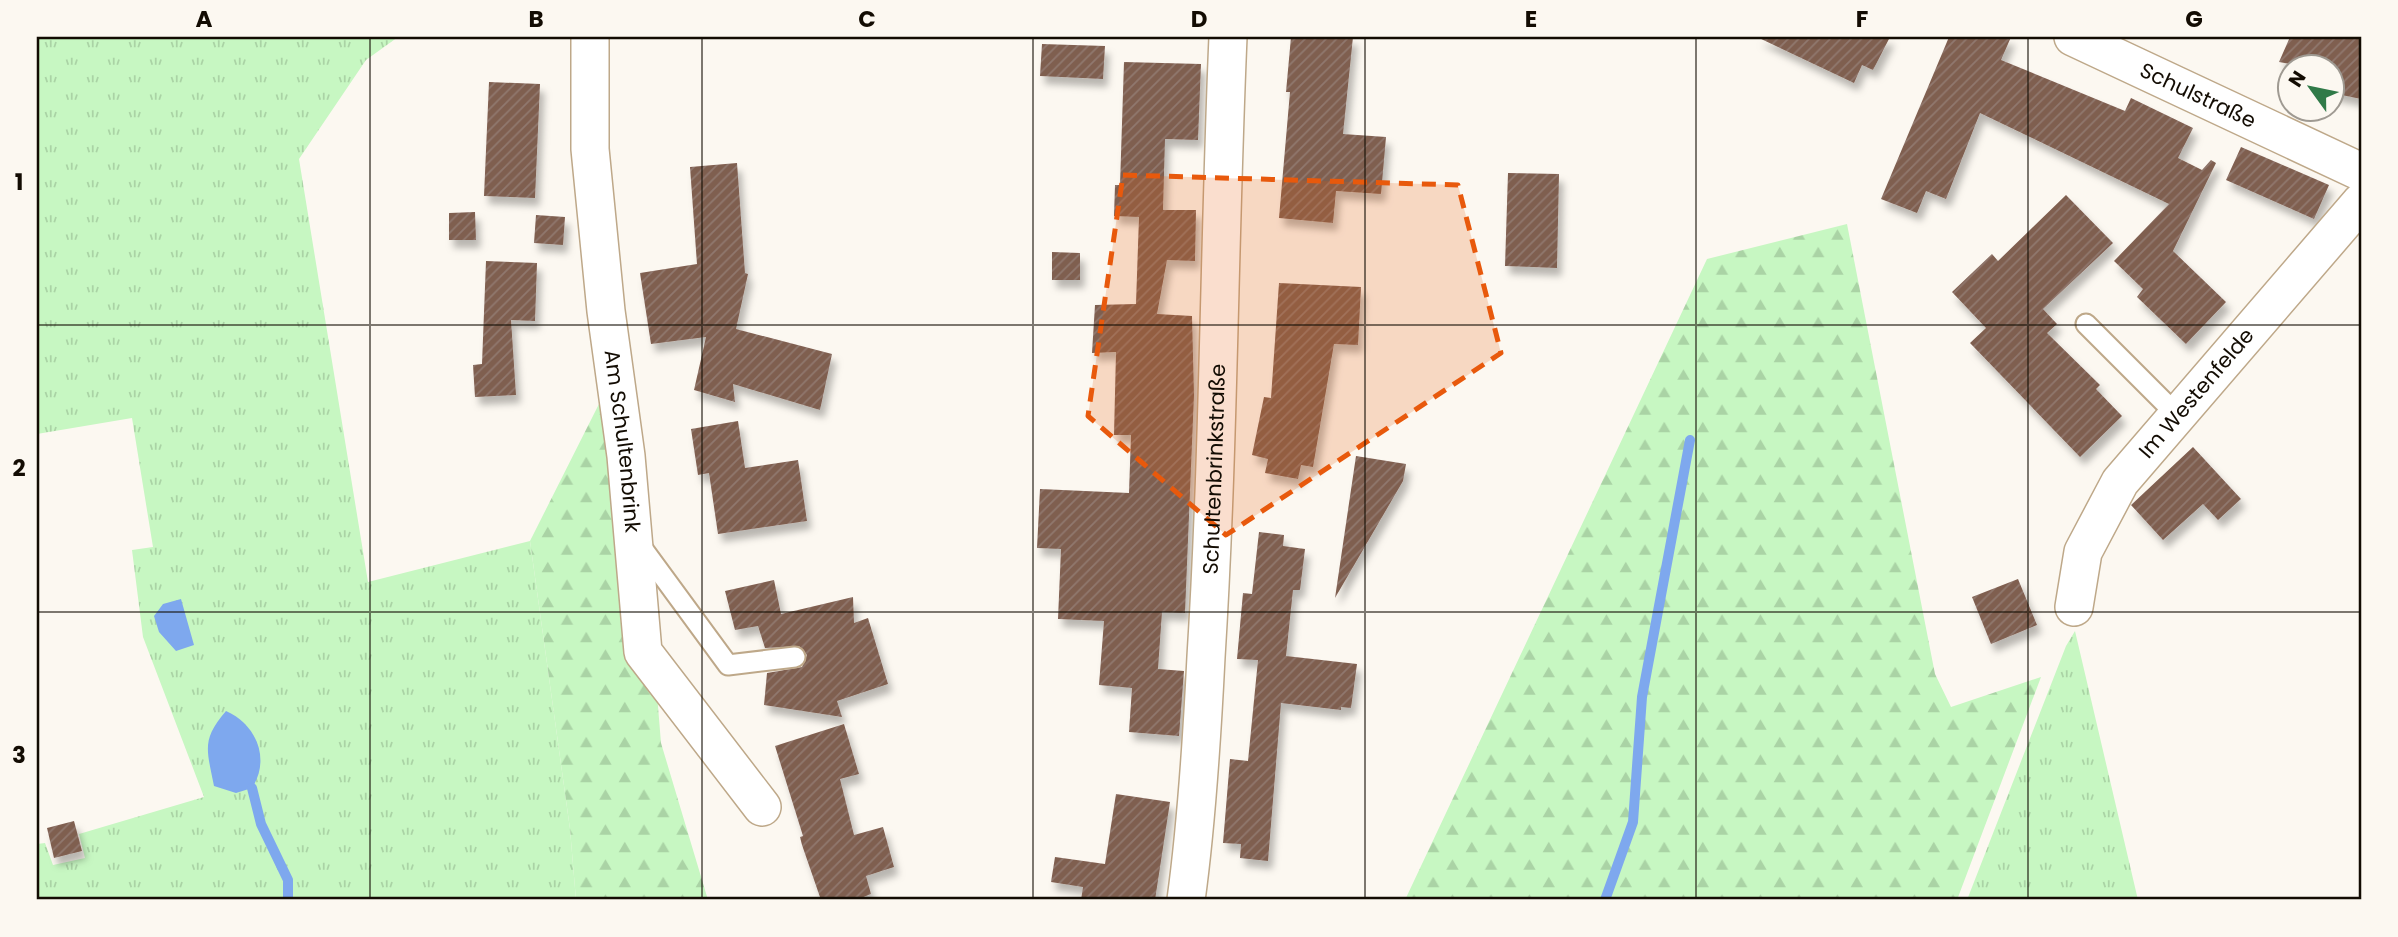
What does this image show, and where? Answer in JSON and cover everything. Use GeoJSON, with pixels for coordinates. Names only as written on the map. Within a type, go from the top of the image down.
{"type":"FeatureCollection","features":[{"type":"Feature","properties":{"kind":"street","name":"Am Schultenbrink"},"geometry":{"type":"LineString","coordinates":[[590,37],[590,149],[633,535],[643,652],[762,807]]}},
{"type":"Feature","properties":{"kind":"street","name":"Schultenbrinkstraße"},"geometry":{"type":"LineString","coordinates":[[1186,900],[1200,757],[1214,530],[1217,311],[1228,37]]}},
{"type":"Feature","properties":{"kind":"street","name":"Schulstraße"},"geometry":{"type":"LineString","coordinates":[[2073,37],[2361,172]]}},
{"type":"Feature","properties":{"kind":"street","name":"Im Westenfelde"},"geometry":{"type":"LineString","coordinates":[[2074,607],[2083,552],[2120,482],[2361,202]]}},
{"type":"Feature","properties":{"kind":"lane"},"geometry":{"type":"LineString","coordinates":[[2086,324],[2178,416]]}},
{"type":"Feature","properties":{"kind":"lane"},"geometry":{"type":"LineString","coordinates":[[633,535],[727,665],[795,657]]}},
{"type":"Feature","properties":{"kind":"highlighted area"},"geometry":{"type":"Polygon","coordinates":[[[1123,175],[1458,185],[1501,353],[1226,535],[1088,416],[1123,175]]]}},
{"type":"Feature","properties":{"kind":"green space"},"geometry":{"type":"Polygon","coordinates":[[[37,37],[398,37],[366,60],[299,159],[368,582],[530,541],[570,829],[576,900],[37,900],[37,844],[45,843],[53,865],[85,858],[79,834],[204,797],[143,637],[132,550],[153,547],[132,418],[37,434],[37,37]]]}},
{"type":"Feature","properties":{"kind":"green space"},"geometry":{"type":"Polygon","coordinates":[[[1847,224],[1935,674],[1951,707],[2041,677],[1957,900],[1405,900],[1707,259],[1847,224]]]}},
{"type":"Feature","properties":{"kind":"green space"},"geometry":{"type":"Polygon","coordinates":[[[603,396],[622,635],[656,682],[661,743],[708,900],[576,900],[570,829],[530,541],[603,396]]]}},
{"type":"Feature","properties":{"kind":"green space"},"geometry":{"type":"Polygon","coordinates":[[[2075,631],[2138,900],[1967,900],[2066,646],[2075,631]]]}},
{"type":"Feature","properties":{"kind":"water"},"geometry":{"type":"Polygon","coordinates":[[[181,599],[194,645],[176,651],[159,632],[154,616],[163,604],[181,599]]]}},
{"type":"Feature","properties":{"kind":"water"},"geometry":{"type":"Polygon","coordinates":[[[226,711],[245,724],[252,733],[260,754],[258,777],[252,788],[236,793],[214,786],[208,754],[209,738],[226,711]]]}},
{"type":"Feature","properties":{"kind":"building"},"geometry":{"type":"Polygon","coordinates":[[[1291,37],[1353,37],[1343,134],[1386,137],[1381,194],[1336,191],[1333,223],[1279,218],[1290,92],[1286,92],[1291,37]]]}},
{"type":"Feature","properties":{"kind":"building"},"geometry":{"type":"Polygon","coordinates":[[[1757,37],[1890,37],[1873,70],[1862,65],[1854,83],[1757,37]]]}},
{"type":"Feature","properties":{"kind":"building"},"geometry":{"type":"Polygon","coordinates":[[[1949,37],[2011,37],[2001,60],[2125,111],[2131,98],[2193,128],[2178,158],[2202,170],[2211,160],[2216,163],[2173,251],[2226,302],[2186,344],[2137,297],[2143,289],[2114,261],[2169,204],[1980,113],[1946,199],[1926,191],[1917,213],[1881,199],[1949,37]]]}},
{"type":"Feature","properties":{"kind":"building"},"geometry":{"type":"Polygon","coordinates":[[[2290,37],[2361,37],[2361,99],[2346,96],[2346,52],[2283,52],[2290,37]]]}},
{"type":"Feature","properties":{"kind":"building"},"geometry":{"type":"Polygon","coordinates":[[[1042,44],[1105,46],[1103,79],[1040,76],[1042,44]]]}},
{"type":"Feature","properties":{"kind":"building"},"geometry":{"type":"Polygon","coordinates":[[[1124,62],[1201,64],[1198,140],[1165,139],[1163,210],[1196,210],[1195,261],[1167,260],[1157,314],[1192,316],[1194,395],[1185,613],[1162,612],[1158,669],[1184,671],[1179,736],[1129,732],[1132,688],[1099,685],[1104,621],[1058,619],[1061,549],[1037,548],[1040,489],[1129,493],[1131,435],[1114,435],[1116,352],[1092,353],[1095,305],[1136,304],[1139,217],[1114,216],[1115,185],[1120,185],[1124,62]]]}},
{"type":"Feature","properties":{"kind":"building"},"geometry":{"type":"Polygon","coordinates":[[[489,82],[540,84],[535,198],[484,196],[489,82]]]}},
{"type":"Feature","properties":{"kind":"building"},"geometry":{"type":"Polygon","coordinates":[[[2241,147],[2329,185],[2314,219],[2226,180],[2241,147]]]}},
{"type":"Feature","properties":{"kind":"building"},"geometry":{"type":"Polygon","coordinates":[[[737,163],[745,273],[748,274],[736,329],[832,354],[820,410],[733,384],[735,402],[694,390],[706,337],[651,344],[640,273],[697,264],[690,167],[737,163]]]}},
{"type":"Feature","properties":{"kind":"building"},"geometry":{"type":"Polygon","coordinates":[[[1508,173],[1559,174],[1557,268],[1505,266],[1508,173]]]}},
{"type":"Feature","properties":{"kind":"building"},"geometry":{"type":"Polygon","coordinates":[[[2066,195],[2113,243],[2043,309],[2057,324],[2047,333],[2100,385],[2096,389],[2122,416],[2080,457],[1970,343],[1986,328],[1952,292],[1992,254],[1998,261],[2066,195]]]}},
{"type":"Feature","properties":{"kind":"building"},"geometry":{"type":"Polygon","coordinates":[[[475,212],[476,240],[449,240],[449,213],[475,212]]]}},
{"type":"Feature","properties":{"kind":"building"},"geometry":{"type":"Polygon","coordinates":[[[536,215],[565,217],[563,245],[534,243],[536,215]]]}},
{"type":"Feature","properties":{"kind":"building"},"geometry":{"type":"Polygon","coordinates":[[[1052,252],[1080,253],[1080,280],[1052,280],[1052,252]]]}},
{"type":"Feature","properties":{"kind":"building"},"geometry":{"type":"Polygon","coordinates":[[[486,261],[537,263],[535,321],[511,320],[516,395],[475,397],[473,365],[482,364],[486,261]]]}},
{"type":"Feature","properties":{"kind":"building"},"geometry":{"type":"Polygon","coordinates":[[[1279,283],[1361,287],[1358,345],[1334,344],[1313,467],[1301,465],[1298,479],[1265,473],[1268,459],[1252,455],[1264,397],[1271,398],[1279,283]]]}},
{"type":"Feature","properties":{"kind":"building"},"geometry":{"type":"Polygon","coordinates":[[[738,421],[745,468],[798,460],[807,521],[718,534],[709,473],[698,475],[691,429],[738,421]]]}},
{"type":"Feature","properties":{"kind":"building"},"geometry":{"type":"Polygon","coordinates":[[[2193,447],[2241,499],[2218,520],[2203,504],[2163,540],[2131,505],[2193,447]]]}},
{"type":"Feature","properties":{"kind":"building"},"geometry":{"type":"Polygon","coordinates":[[[1356,456],[1406,464],[1403,481],[1335,598],[1356,456]]]}},
{"type":"Feature","properties":{"kind":"building"},"geometry":{"type":"Polygon","coordinates":[[[1259,532],[1284,535],[1283,546],[1305,549],[1300,590],[1293,590],[1286,656],[1357,664],[1351,708],[1341,707],[1341,710],[1281,703],[1268,861],[1240,858],[1241,844],[1223,843],[1230,759],[1248,761],[1258,660],[1237,659],[1243,593],[1252,594],[1259,532]]]}},
{"type":"Feature","properties":{"kind":"building"},"geometry":{"type":"Polygon","coordinates":[[[2018,579],[2037,625],[1991,644],[1972,597],[2018,579]]]}},
{"type":"Feature","properties":{"kind":"building"},"geometry":{"type":"Polygon","coordinates":[[[774,580],[781,614],[853,597],[854,623],[868,618],[888,684],[837,701],[842,717],[764,705],[767,673],[802,667],[807,655],[799,646],[765,648],[758,626],[735,630],[725,591],[774,580]]]}},
{"type":"Feature","properties":{"kind":"building"},"geometry":{"type":"Polygon","coordinates":[[[844,724],[859,774],[840,779],[854,835],[883,827],[894,867],[866,876],[871,894],[856,900],[821,900],[802,845],[800,837],[803,836],[775,746],[844,724]]]}},
{"type":"Feature","properties":{"kind":"building"},"geometry":{"type":"Polygon","coordinates":[[[1116,794],[1170,802],[1155,900],[1081,900],[1083,887],[1051,882],[1055,857],[1105,864],[1116,794]]]}},
{"type":"Feature","properties":{"kind":"building"},"geometry":{"type":"Polygon","coordinates":[[[74,821],[82,851],[54,858],[47,828],[74,821]]]}},
{"type":"Feature","properties":{"kind":"waterway"},"geometry":{"type":"LineString","coordinates":[[1605,900],[1633,822],[1642,697],[1690,440]]}},
{"type":"Feature","properties":{"kind":"waterway"},"geometry":{"type":"LineString","coordinates":[[252,788],[261,824],[288,880],[288,900]]}}]}
